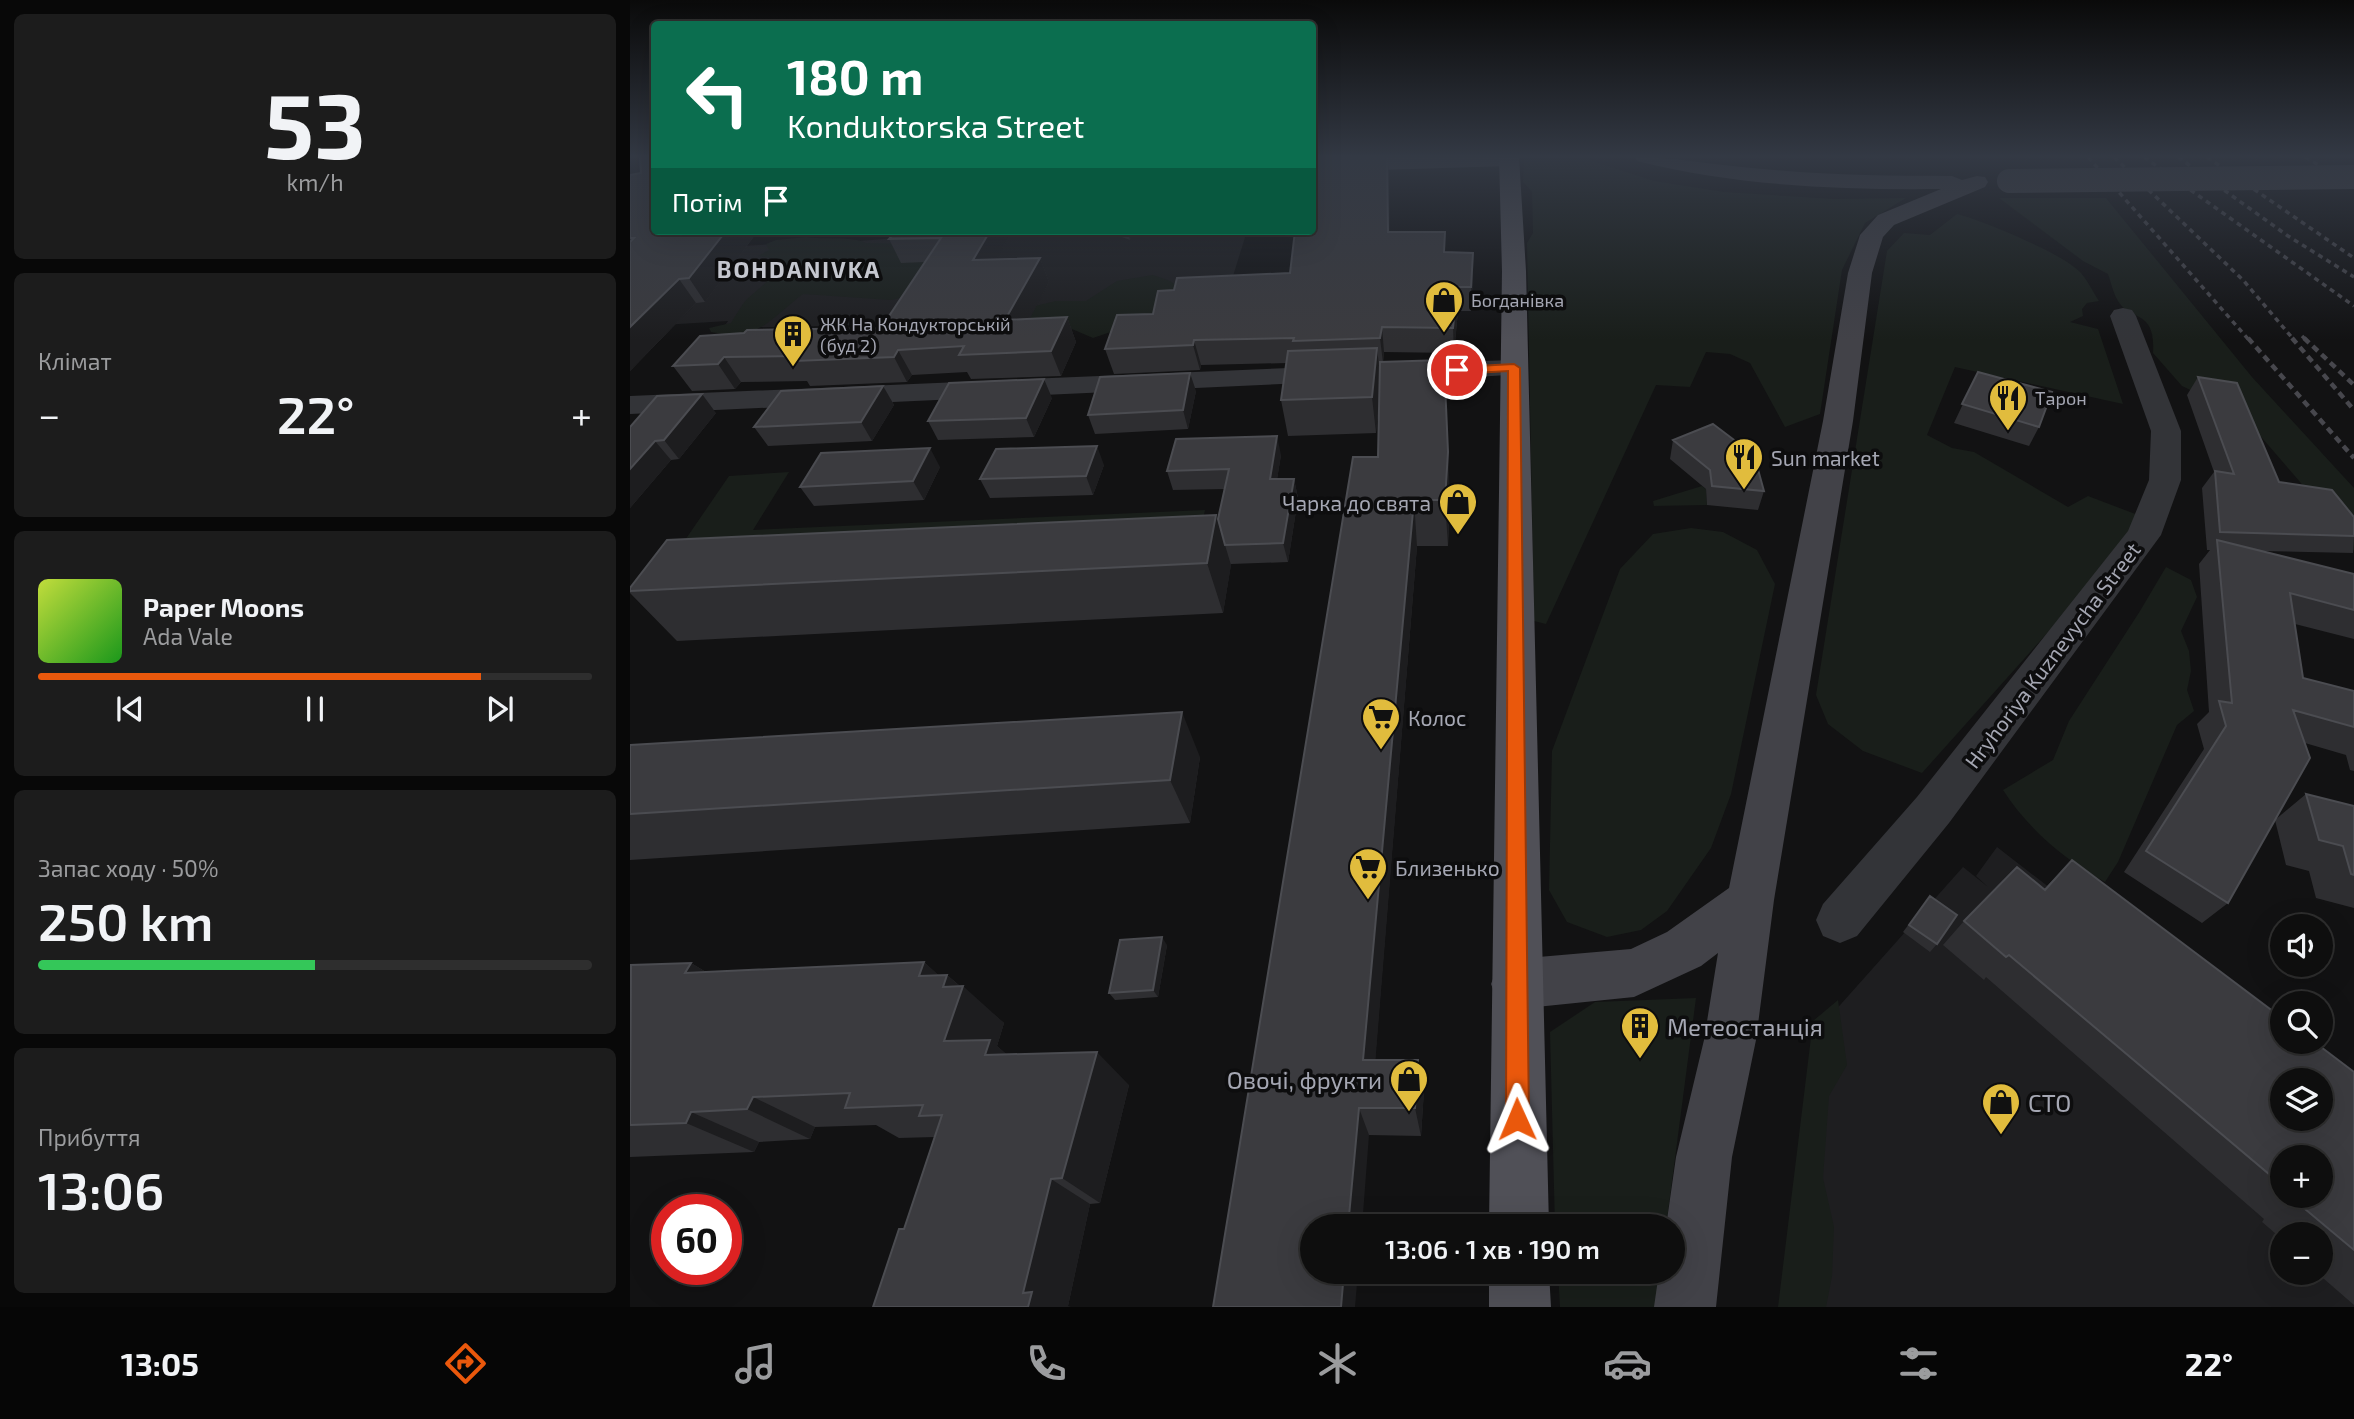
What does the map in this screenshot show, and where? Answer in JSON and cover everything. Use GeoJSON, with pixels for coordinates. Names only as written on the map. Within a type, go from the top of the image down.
{"type":"FeatureCollection","features":[{"type":"Feature","properties":{"kind":"main road"},"geometry":{"type":"LineString","coordinates":[[1510,218],[1514,368],[1519,1214]]}},
{"type":"Feature","properties":{"kind":"main road"},"geometry":{"type":"LineString","coordinates":[[1685,1307],[1704,1157],[1730,1040],[1751,900],[1815,533],[1838,421],[1860,273],[1872,235],[1890,218]]}},
{"type":"Feature","properties":{"kind":"main road"},"geometry":{"type":"LineString","coordinates":[[1516,984],[1634,973],[1684,949],[1751,900]]}},
{"type":"Feature","properties":{"kind":"main road"},"geometry":{"type":"LineString","coordinates":[[1519,1284],[1520,1307]]}},
{"type":"Feature","properties":{"kind":"street","name":"Hryhoriya Kuznevycha Street"},"geometry":{"type":"LineString","coordinates":[[1840,920],[1933,810],[2144,535],[2165,480],[2166,431],[2123,316]]}},
{"type":"Feature","properties":{"kind":"street"},"geometry":{"type":"LineString","coordinates":[[630,405],[1514,368]]}},
{"type":"Feature","properties":{"kind":"shaded area"},"geometry":{"type":"Polygon","coordinates":[[[1533,218],[1873,218],[1865,223],[1842,270],[1820,414],[1785,427],[1750,363],[1730,354],[1706,352],[1690,387],[1656,385],[1546,624],[1534,621],[1527,243],[1533,233],[1533,218]]]}},
{"type":"Feature","properties":{"kind":"shaded area"},"geometry":{"type":"Polygon","coordinates":[[[1952,218],[1968,218],[2004,231],[2072,265],[2081,273],[2099,301],[2087,303],[2082,309],[2083,316],[2070,322],[2098,329],[2123,404],[1955,367],[1927,435],[1952,448],[1974,452],[2068,507],[2088,496],[2138,515],[2132,538],[1922,773],[1863,751],[1828,724],[1816,695],[1887,251],[1904,233],[1930,235],[1952,218]]]}},
{"type":"Feature","properties":{"kind":"shaded area"},"geometry":{"type":"Polygon","coordinates":[[[2026,218],[2122,218],[2252,377],[2354,488],[2354,551],[2319,504],[2256,431],[2201,395],[2182,386],[2153,353],[2151,329],[2147,323],[2129,312],[2118,301],[2108,274],[2083,261],[2026,218]]]}},
{"type":"Feature","properties":{"kind":"shaded area"},"geometry":{"type":"Polygon","coordinates":[[[930,235],[1246,235],[1233,276],[998,322],[723,328],[728,321],[630,327],[672,250],[792,243],[790,247],[930,235]]]}},
{"type":"Feature","properties":{"kind":"shaded area"},"geometry":{"type":"Polygon","coordinates":[[[806,237],[866,243],[945,245],[922,293],[891,300],[803,294],[771,320],[752,331],[740,334],[711,332],[709,328],[731,323],[747,299],[770,277],[778,259],[758,256],[769,250],[766,244],[776,240],[806,237]]]}},
{"type":"Feature","properties":{"kind":"shaded area"},"geometry":{"type":"Polygon","coordinates":[[[1153,275],[1170,281],[1192,297],[1134,324],[1093,338],[1072,329],[1056,339],[1009,321],[1035,306],[1056,301],[1086,301],[1117,281],[1153,275]]]}},
{"type":"Feature","properties":{"kind":"shaded area"},"geometry":{"type":"Polygon","coordinates":[[[789,472],[753,530],[1205,510],[1195,554],[659,578],[729,476],[789,472]]]}},
{"type":"Feature","properties":{"kind":"shaded area"},"geometry":{"type":"Polygon","coordinates":[[[1702,486],[1706,489],[1707,505],[1654,506],[1653,501],[1702,486]]]}},
{"type":"Feature","properties":{"kind":"shaded area"},"geometry":{"type":"Polygon","coordinates":[[[1691,528],[1723,532],[1757,550],[1775,584],[1731,794],[1711,848],[1667,911],[1641,930],[1607,937],[1567,922],[1549,890],[1552,751],[1620,569],[1653,534],[1691,528]]]}},
{"type":"Feature","properties":{"kind":"shaded area"},"geometry":{"type":"Polygon","coordinates":[[[2166,567],[2191,580],[2197,597],[2181,631],[2189,651],[2191,671],[2187,690],[2194,711],[2177,725],[2118,862],[2105,882],[2048,842],[2024,818],[2003,790],[2053,760],[2069,721],[2166,567]]]}},
{"type":"Feature","properties":{"kind":"shaded area"},"geometry":{"type":"Polygon","coordinates":[[[1997,847],[2282,1068],[2270,1068],[2270,1116],[2008,903],[2270,1146],[2270,1208],[2333,1208],[2333,1194],[2354,1193],[2354,1307],[1783,1307],[1817,1031],[1963,867],[1988,887],[1976,876],[1997,847]]]}},
{"type":"Feature","properties":{"kind":"shaded area"},"geometry":{"type":"Polygon","coordinates":[[[1696,998],[1668,1214],[1555,1214],[1550,1032],[1595,1002],[1696,998]]]}},
{"type":"Feature","properties":{"kind":"shaded area"},"geometry":{"type":"Polygon","coordinates":[[[1838,1000],[1847,1065],[1829,1096],[1823,1178],[1834,1227],[1832,1276],[1826,1307],[1778,1307],[1813,1021],[1838,1000]]]}},
{"type":"Feature","properties":{"kind":"shaded area"},"geometry":{"type":"Polygon","coordinates":[[[2289,1131],[2327,1131],[2354,1184],[2333,1167],[2333,1145],[2306,1145],[2289,1131]]]}},
{"type":"Feature","properties":{"kind":"shaded area"},"geometry":{"type":"Polygon","coordinates":[[[1559,1284],[1659,1284],[1656,1307],[1560,1307],[1559,1284]]]}},
{"type":"Feature","properties":{"kind":"building"},"geometry":{"type":"Polygon","coordinates":[[[630,218],[651,218],[651,235],[723,235],[689,278],[679,279],[630,327],[630,242],[634,238],[630,238],[630,218]]]}},
{"type":"Feature","properties":{"kind":"building"},"geometry":{"type":"Polygon","coordinates":[[[1316,218],[1388,218],[1388,232],[1445,232],[1444,252],[1473,253],[1471,287],[1457,287],[1453,328],[1382,327],[1380,338],[1194,340],[1193,345],[1105,349],[1117,315],[1153,314],[1158,291],[1174,290],[1177,278],[1290,273],[1295,235],[1316,235],[1316,218]]]}},
{"type":"Feature","properties":{"kind":"building"},"geometry":{"type":"Polygon","coordinates":[[[892,235],[988,235],[973,260],[1040,258],[1005,320],[1067,317],[1051,351],[959,355],[964,346],[898,350],[894,357],[795,361],[798,356],[724,357],[718,364],[673,366],[700,336],[744,333],[747,330],[881,328],[941,238],[889,239],[892,235]]]}},
{"type":"Feature","properties":{"kind":"building"},"geometry":{"type":"Polygon","coordinates":[[[1377,348],[1372,397],[1281,400],[1288,351],[1377,348]]]}},
{"type":"Feature","properties":{"kind":"building"},"geometry":{"type":"Polygon","coordinates":[[[1444,360],[1448,452],[1445,500],[1414,500],[1363,1060],[1418,1060],[1415,1108],[1359,1108],[1349,1214],[1300,1214],[1300,1284],[1343,1284],[1341,1307],[1213,1307],[1353,457],[1378,457],[1380,362],[1444,360]]]}},
{"type":"Feature","properties":{"kind":"building"},"geometry":{"type":"Polygon","coordinates":[[[1978,372],[2052,392],[2039,427],[1962,404],[1978,372]]]}},
{"type":"Feature","properties":{"kind":"building"},"geometry":{"type":"Polygon","coordinates":[[[1190,373],[1183,410],[1088,415],[1100,377],[1190,373]]]}},
{"type":"Feature","properties":{"kind":"building"},"geometry":{"type":"Polygon","coordinates":[[[2198,377],[2237,383],[2279,482],[2332,490],[2354,517],[2354,536],[2220,532],[2215,471],[2234,474],[2198,377]]]}},
{"type":"Feature","properties":{"kind":"building"},"geometry":{"type":"Polygon","coordinates":[[[1044,379],[1026,418],[928,421],[949,383],[1044,379]]]}},
{"type":"Feature","properties":{"kind":"building"},"geometry":{"type":"Polygon","coordinates":[[[883,386],[861,422],[754,427],[781,391],[883,386]]]}},
{"type":"Feature","properties":{"kind":"building"},"geometry":{"type":"Polygon","coordinates":[[[702,394],[664,440],[655,441],[630,469],[630,427],[657,396],[702,394]]]}},
{"type":"Feature","properties":{"kind":"building"},"geometry":{"type":"Polygon","coordinates":[[[1713,424],[1754,455],[1764,491],[1712,486],[1710,470],[1673,440],[1713,424]]]}},
{"type":"Feature","properties":{"kind":"building"},"geometry":{"type":"Polygon","coordinates":[[[1277,436],[1270,479],[1294,479],[1283,543],[1225,545],[1218,519],[1229,469],[1167,471],[1176,439],[1277,436]]]}},
{"type":"Feature","properties":{"kind":"building"},"geometry":{"type":"Polygon","coordinates":[[[1097,446],[1086,476],[980,479],[996,449],[1097,446]]]}},
{"type":"Feature","properties":{"kind":"building"},"geometry":{"type":"Polygon","coordinates":[[[930,448],[913,481],[800,487],[821,453],[930,448]]]}},
{"type":"Feature","properties":{"kind":"building"},"geometry":{"type":"Polygon","coordinates":[[[1216,515],[1207,563],[630,591],[667,540],[1216,515]]]}},
{"type":"Feature","properties":{"kind":"building"},"geometry":{"type":"Polygon","coordinates":[[[2217,540],[2354,574],[2354,610],[2290,593],[2303,678],[2354,691],[2354,727],[2293,710],[2310,758],[2228,903],[2146,851],[2226,726],[2219,701],[2232,703],[2217,540]]]}},
{"type":"Feature","properties":{"kind":"building"},"geometry":{"type":"Polygon","coordinates":[[[1182,712],[1170,780],[630,814],[630,745],[1182,712]]]}},
{"type":"Feature","properties":{"kind":"building"},"geometry":{"type":"Polygon","coordinates":[[[2306,794],[2354,806],[2354,875],[2351,874],[2343,846],[2319,840],[2306,794]]]}},
{"type":"Feature","properties":{"kind":"building"},"geometry":{"type":"Polygon","coordinates":[[[2072,860],[2270,1009],[2270,1054],[2330,1054],[2354,1072],[2354,1250],[2333,1232],[2333,1222],[2321,1222],[2305,1209],[2333,1208],[2333,1145],[2270,1145],[2270,1175],[2009,955],[2006,957],[1964,921],[2017,867],[2045,890],[2072,860]]]}},
{"type":"Feature","properties":{"kind":"building"},"geometry":{"type":"Polygon","coordinates":[[[1930,896],[1957,915],[1937,944],[1909,925],[1930,896]]]}},
{"type":"Feature","properties":{"kind":"building"},"geometry":{"type":"Polygon","coordinates":[[[1162,937],[1153,990],[1109,993],[1120,940],[1162,937]]]}},
{"type":"Feature","properties":{"kind":"building"},"geometry":{"type":"Polygon","coordinates":[[[924,962],[919,976],[947,975],[943,987],[963,986],[944,1041],[990,1040],[985,1055],[1097,1052],[1062,1178],[1051,1179],[1023,1293],[1032,1292],[1028,1307],[873,1307],[899,1229],[904,1229],[942,1115],[919,1116],[923,1105],[845,1108],[850,1093],[753,1097],[747,1109],[691,1112],[686,1123],[630,1125],[631,965],[691,963],[685,973],[924,962]]]}},
{"type":"Feature","properties":{"kind":"railway"},"geometry":{"type":"LineString","coordinates":[[2142,218],[2249,340]]}},
{"type":"Feature","properties":{"kind":"railway"},"geometry":{"type":"LineString","coordinates":[[2178,218],[2243,280],[2294,340]]}},
{"type":"Feature","properties":{"kind":"railway"},"geometry":{"type":"LineString","coordinates":[[2230,218],[2354,306]]}},
{"type":"Feature","properties":{"kind":"railway"},"geometry":{"type":"LineString","coordinates":[[2263,218],[2354,277]]}},
{"type":"Feature","properties":{"kind":"railway"},"geometry":{"type":"LineString","coordinates":[[2296,218],[2354,258]]}},
{"type":"Feature","properties":{"kind":"railway"},"geometry":{"type":"LineString","coordinates":[[2248,338],[2354,458]]}},
{"type":"Feature","properties":{"kind":"railway"},"geometry":{"type":"LineString","coordinates":[[2292,338],[2354,410]]}},
{"type":"Feature","properties":{"kind":"railway"},"geometry":{"type":"LineString","coordinates":[[2304,338],[2354,385]]}},
{"type":"Feature","properties":{"kind":"place","name":"Богданівка"},"geometry":{"type":"Point","coordinates":[1444,334]}},
{"type":"Feature","properties":{"kind":"place","name":"ЖК На Кондукторській (буд 2)"},"geometry":{"type":"Point","coordinates":[793,368]}},
{"type":"Feature","properties":{"kind":"place","name":"Тарон"},"geometry":{"type":"Point","coordinates":[2008,432]}},
{"type":"Feature","properties":{"kind":"place","name":"Sun market"},"geometry":{"type":"Point","coordinates":[1744,491]}},
{"type":"Feature","properties":{"kind":"place","name":"Чарка до свята"},"geometry":{"type":"Point","coordinates":[1458,536]}},
{"type":"Feature","properties":{"kind":"place","name":"Колос"},"geometry":{"type":"Point","coordinates":[1381,751]}},
{"type":"Feature","properties":{"kind":"place","name":"Близенько"},"geometry":{"type":"Point","coordinates":[1368,901]}},
{"type":"Feature","properties":{"kind":"place","name":"Метеостанція"},"geometry":{"type":"Point","coordinates":[1640,1060]}},
{"type":"Feature","properties":{"kind":"place","name":"Овочі, фрукти"},"geometry":{"type":"Point","coordinates":[1409,1113]}},
{"type":"Feature","properties":{"kind":"place","name":"СТО"},"geometry":{"type":"Point","coordinates":[2001,1136]}},
{"type":"Feature","properties":{"kind":"district","name":"BOHDANIVKA"},"geometry":{"type":"Point","coordinates":[799,269]}},
{"type":"Feature","properties":{"kind":"route"},"geometry":{"type":"LineString","coordinates":[[1457,370],[1514,368],[1517,1119]]}}]}
